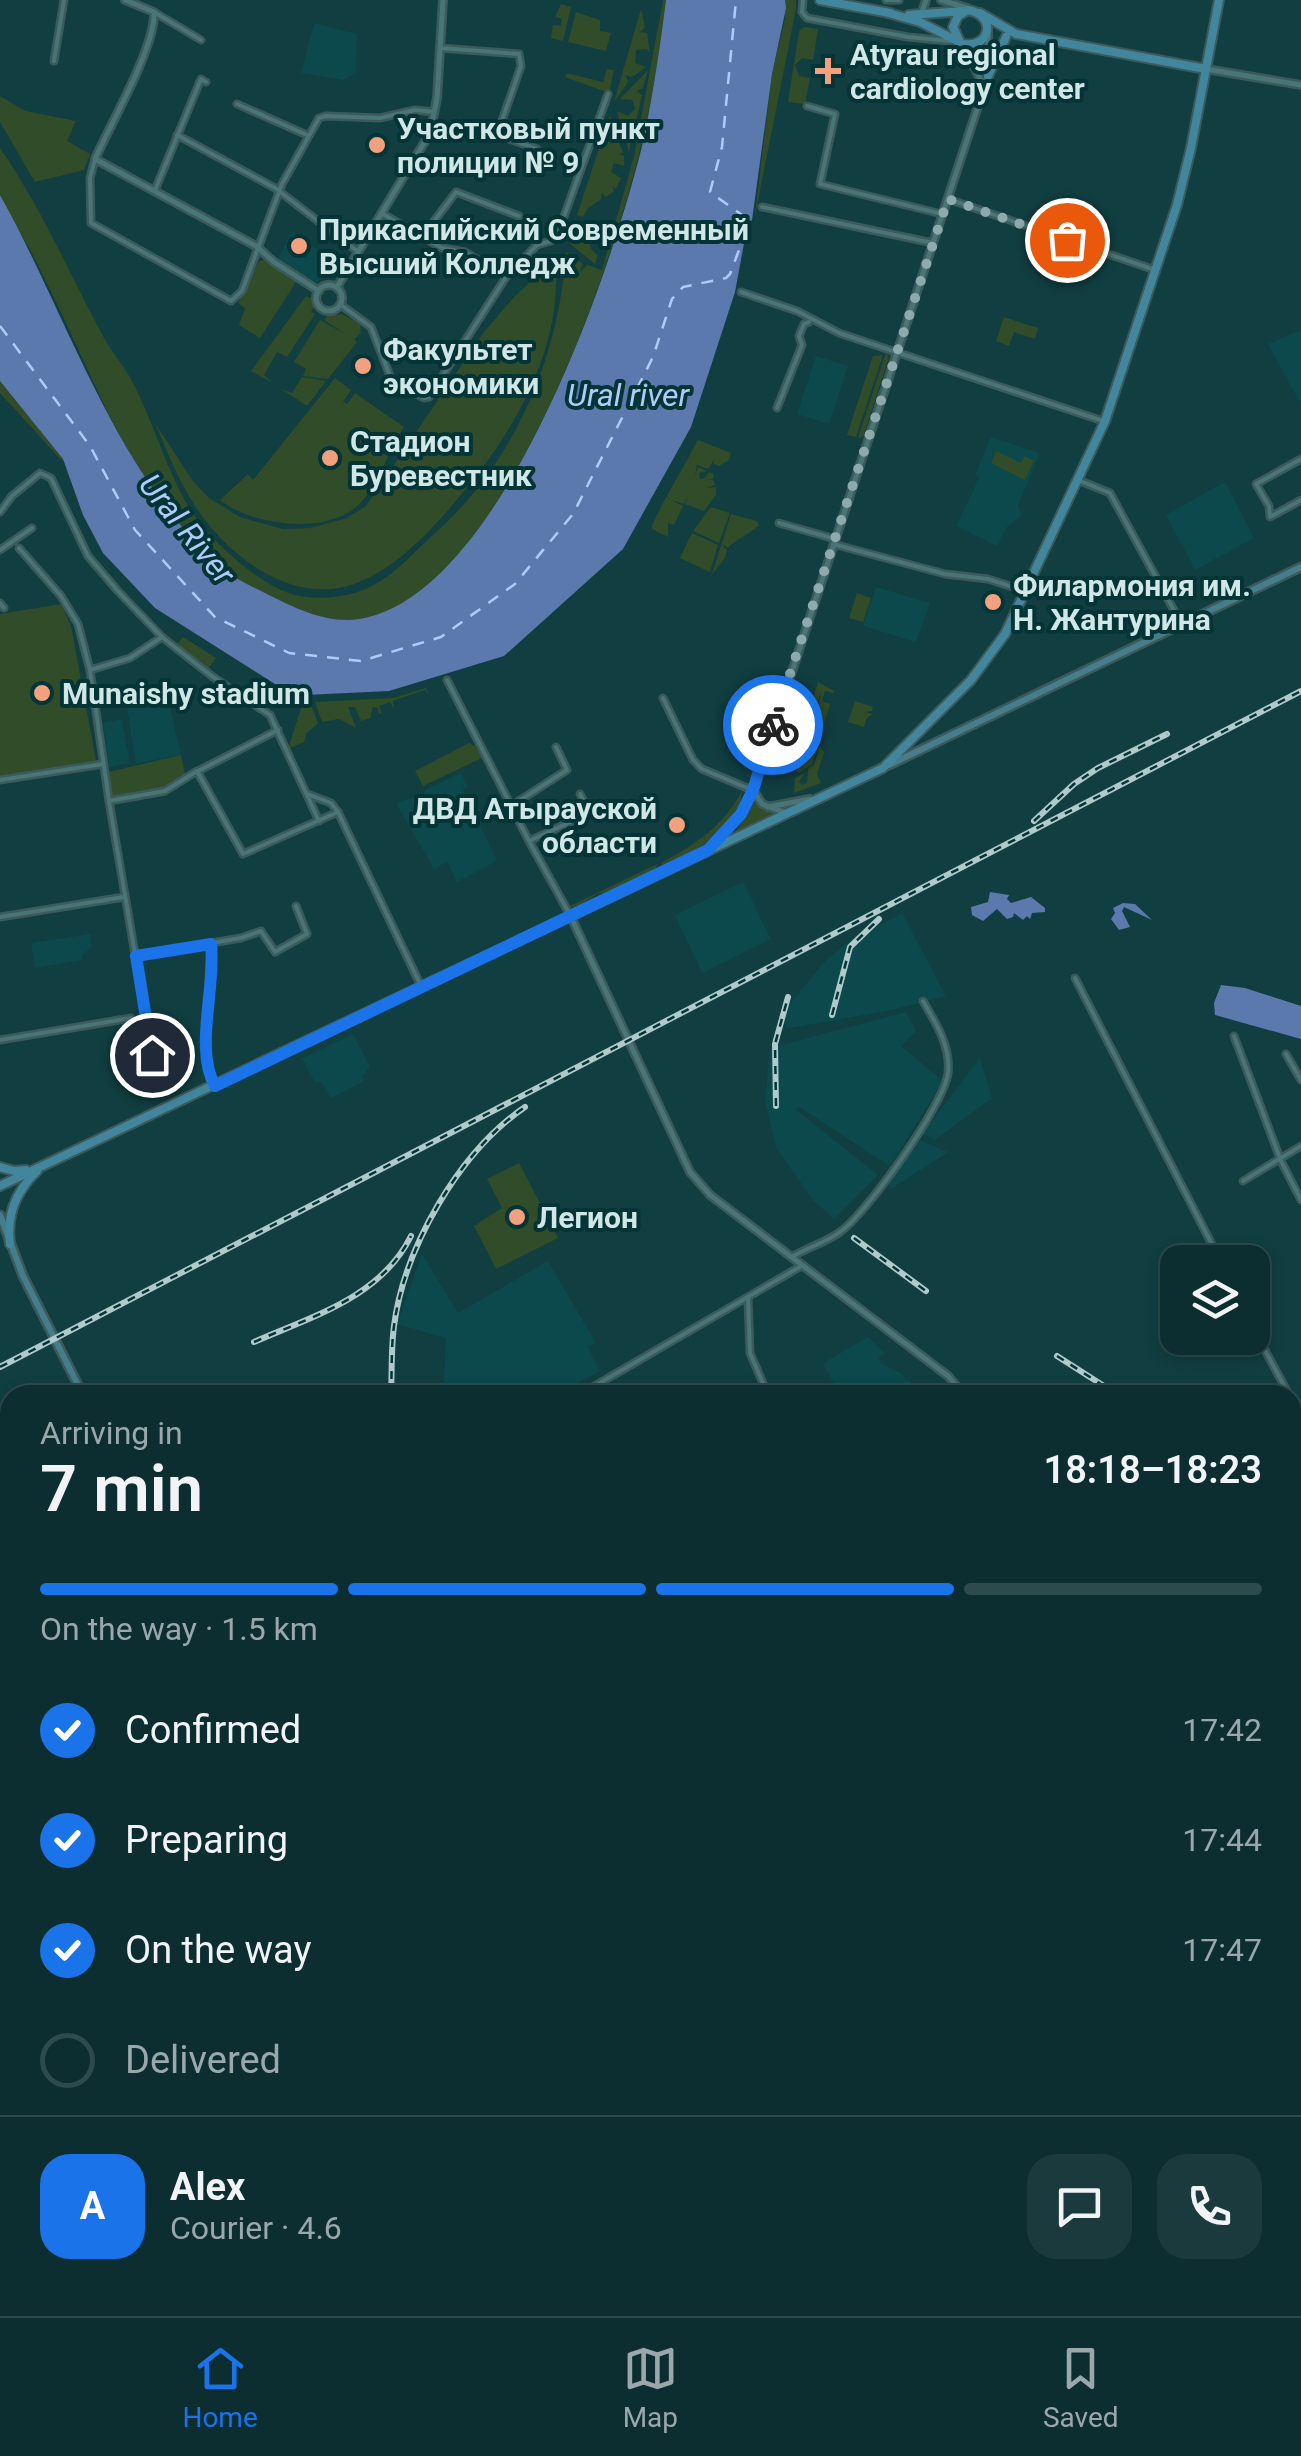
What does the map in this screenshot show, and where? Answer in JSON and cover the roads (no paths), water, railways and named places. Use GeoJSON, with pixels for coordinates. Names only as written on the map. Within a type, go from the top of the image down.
{"type":"FeatureCollection","features":[{"type":"Feature","properties":{"kind":"main road"},"geometry":{"type":"LineString","coordinates":[[820,0],[921,19],[970,46],[1016,34]]}},
{"type":"Feature","properties":{"kind":"main road"},"geometry":{"type":"LineString","coordinates":[[883,768],[971,680],[1014,620],[1105,421],[1177,205],[1219,0]]}},
{"type":"Feature","properties":{"kind":"main road"},"geometry":{"type":"LineString","coordinates":[[921,19],[974,11],[1016,34],[1206,69]]}},
{"type":"Feature","properties":{"kind":"main road"},"geometry":{"type":"LineString","coordinates":[[974,11],[988,28],[984,42]]}},
{"type":"Feature","properties":{"kind":"main road"},"geometry":{"type":"LineString","coordinates":[[960,42],[953,31],[954,23],[958,16],[974,11]]}},
{"type":"Feature","properties":{"kind":"main road"},"geometry":{"type":"LineString","coordinates":[[988,76],[1006,37]]}},
{"type":"Feature","properties":{"kind":"main road"},"geometry":{"type":"LineString","coordinates":[[0,1186],[789,814],[1301,566]]}},
{"type":"Feature","properties":{"kind":"main road"},"geometry":{"type":"LineString","coordinates":[[0,1166],[14,1171],[48,1164]]}},
{"type":"Feature","properties":{"kind":"main road"},"geometry":{"type":"LineString","coordinates":[[10,1244],[9,1221],[14,1200],[30,1178],[48,1164]]}},
{"type":"Feature","properties":{"kind":"main road"},"geometry":{"type":"LineString","coordinates":[[0,1215],[10,1244]]}},
{"type":"Feature","properties":{"kind":"main road"},"geometry":{"type":"LineString","coordinates":[[0,1228],[78,1385]]}},
{"type":"Feature","properties":{"kind":"street"},"geometry":{"type":"LineString","coordinates":[[54,62],[64,0]]}},
{"type":"Feature","properties":{"kind":"street"},"geometry":{"type":"LineString","coordinates":[[126,0],[202,40]]}},
{"type":"Feature","properties":{"kind":"street"},"geometry":{"type":"LineString","coordinates":[[337,288],[426,140],[435,112],[443,0]]}},
{"type":"Feature","properties":{"kind":"street"},"geometry":{"type":"LineString","coordinates":[[803,0],[802,12],[807,18],[916,39],[960,42],[984,86]]}},
{"type":"Feature","properties":{"kind":"street"},"geometry":{"type":"LineString","coordinates":[[886,0],[900,0]]}},
{"type":"Feature","properties":{"kind":"street"},"geometry":{"type":"LineString","coordinates":[[916,39],[926,0]]}},
{"type":"Feature","properties":{"kind":"street"},"geometry":{"type":"LineString","coordinates":[[941,0],[974,11]]}},
{"type":"Feature","properties":{"kind":"street"},"geometry":{"type":"LineString","coordinates":[[154,12],[144,52],[95,159],[90,178],[91,223],[227,301],[239,296],[279,192],[314,124],[326,116],[380,118],[415,110],[435,112]]}},
{"type":"Feature","properties":{"kind":"street"},"geometry":{"type":"LineString","coordinates":[[708,850],[741,814],[753,790],[988,76],[984,42]]}},
{"type":"Feature","properties":{"kind":"street"},"geometry":{"type":"LineString","coordinates":[[440,48],[519,54],[520,66],[498,132],[537,149]]}},
{"type":"Feature","properties":{"kind":"street"},"geometry":{"type":"LineString","coordinates":[[1206,69],[1301,85]]}},
{"type":"Feature","properties":{"kind":"street"},"geometry":{"type":"LineString","coordinates":[[155,190],[201,79],[206,82]]}},
{"type":"Feature","properties":{"kind":"street"},"geometry":{"type":"LineString","coordinates":[[340,305],[370,327],[392,381],[429,397],[506,277],[537,245],[551,241],[558,233],[608,94]]}},
{"type":"Feature","properties":{"kind":"street"},"geometry":{"type":"LineString","coordinates":[[238,104],[308,135]]}},
{"type":"Feature","properties":{"kind":"street"},"geometry":{"type":"LineString","coordinates":[[807,106],[835,114],[820,182],[823,186],[942,214]]}},
{"type":"Feature","properties":{"kind":"street"},"geometry":{"type":"LineString","coordinates":[[177,135],[310,212],[358,252]]}},
{"type":"Feature","properties":{"kind":"street"},"geometry":{"type":"LineString","coordinates":[[95,159],[258,249],[318,291]]}},
{"type":"Feature","properties":{"kind":"street"},"geometry":{"type":"LineString","coordinates":[[422,237],[456,192],[519,216]]}},
{"type":"Feature","properties":{"kind":"street"},"geometry":{"type":"LineString","coordinates":[[948,199],[1156,270]]}},
{"type":"Feature","properties":{"kind":"street"},"geometry":{"type":"LineString","coordinates":[[762,207],[933,244]]}},
{"type":"Feature","properties":{"kind":"street"},"geometry":{"type":"LineString","coordinates":[[381,213],[442,248],[465,252],[506,277]]}},
{"type":"Feature","properties":{"kind":"street"},"geometry":{"type":"LineString","coordinates":[[328,285],[337,288],[342,296],[340,305],[334,311],[321,308],[316,301],[318,291],[328,285]]}},
{"type":"Feature","properties":{"kind":"street"},"geometry":{"type":"LineString","coordinates":[[741,292],[896,353],[1105,421]]}},
{"type":"Feature","properties":{"kind":"street"},"geometry":{"type":"LineString","coordinates":[[777,408],[802,345],[799,336],[804,324],[812,321]]}},
{"type":"Feature","properties":{"kind":"street"},"geometry":{"type":"LineString","coordinates":[[1301,459],[1256,484],[1270,516],[1301,500]]}},
{"type":"Feature","properties":{"kind":"street"},"geometry":{"type":"LineString","coordinates":[[0,512],[12,496],[40,473],[53,481],[88,556],[162,637],[213,678],[270,715],[319,821]]}},
{"type":"Feature","properties":{"kind":"street"},"geometry":{"type":"LineString","coordinates":[[1078,480],[1110,493],[1182,625]]}},
{"type":"Feature","properties":{"kind":"street"},"geometry":{"type":"LineString","coordinates":[[780,523],[945,574],[988,578],[1026,592]]}},
{"type":"Feature","properties":{"kind":"street"},"geometry":{"type":"LineString","coordinates":[[0,550],[32,528]]}},
{"type":"Feature","properties":{"kind":"street"},"geometry":{"type":"LineString","coordinates":[[19,548],[61,596],[78,624],[90,670],[155,1072]]}},
{"type":"Feature","properties":{"kind":"street"},"geometry":{"type":"LineString","coordinates":[[90,670],[130,658],[162,637]]}},
{"type":"Feature","properties":{"kind":"street"},"geometry":{"type":"LineString","coordinates":[[448,680],[528,841],[571,917],[690,1172],[710,1194],[956,1385]]}},
{"type":"Feature","properties":{"kind":"street"},"geometry":{"type":"LineString","coordinates":[[663,698],[693,760],[702,768],[753,790],[768,807],[789,814]]}},
{"type":"Feature","properties":{"kind":"street"},"geometry":{"type":"LineString","coordinates":[[109,801],[164,791],[278,730]]}},
{"type":"Feature","properties":{"kind":"street"},"geometry":{"type":"LineString","coordinates":[[511,806],[567,770],[556,747]]}},
{"type":"Feature","properties":{"kind":"street"},"geometry":{"type":"LineString","coordinates":[[0,780],[103,764]]}},
{"type":"Feature","properties":{"kind":"street"},"geometry":{"type":"LineString","coordinates":[[197,771],[243,854],[338,812]]}},
{"type":"Feature","properties":{"kind":"street"},"geometry":{"type":"LineString","coordinates":[[307,794],[331,802],[338,812],[422,988]]}},
{"type":"Feature","properties":{"kind":"street"},"geometry":{"type":"LineString","coordinates":[[528,841],[590,812],[580,794]]}},
{"type":"Feature","properties":{"kind":"street"},"geometry":{"type":"LineString","coordinates":[[768,807],[828,795]]}},
{"type":"Feature","properties":{"kind":"street"},"geometry":{"type":"LineString","coordinates":[[0,917],[126,896]]}},
{"type":"Feature","properties":{"kind":"street"},"geometry":{"type":"LineString","coordinates":[[136,956],[262,931],[275,952],[307,934],[296,906]]}},
{"type":"Feature","properties":{"kind":"street"},"geometry":{"type":"LineString","coordinates":[[211,944],[214,965],[205,1062],[215,1086]]}},
{"type":"Feature","properties":{"kind":"street"},"geometry":{"type":"LineString","coordinates":[[1075,978],[1212,1245]]}},
{"type":"Feature","properties":{"kind":"street"},"geometry":{"type":"LineString","coordinates":[[792,1257],[842,1231],[882,1190],[941,1094],[948,1074],[948,1058],[944,1040],[924,1001]]}},
{"type":"Feature","properties":{"kind":"street"},"geometry":{"type":"LineString","coordinates":[[0,1040],[131,1018]]}},
{"type":"Feature","properties":{"kind":"street"},"geometry":{"type":"LineString","coordinates":[[1234,1036],[1280,1159],[1301,1200]]}},
{"type":"Feature","properties":{"kind":"street"},"geometry":{"type":"LineString","coordinates":[[1286,1054],[1301,1080]]}},
{"type":"Feature","properties":{"kind":"street"},"geometry":{"type":"LineString","coordinates":[[1243,1181],[1301,1146]]}},
{"type":"Feature","properties":{"kind":"street"},"geometry":{"type":"LineString","coordinates":[[596,1385],[803,1265]]}},
{"type":"Feature","properties":{"kind":"street"},"geometry":{"type":"LineString","coordinates":[[748,1297],[750,1353],[764,1385]]}},
{"type":"Feature","properties":{"kind":"street"},"geometry":{"type":"LineString","coordinates":[[1267,1355],[1283,1385]]}},
{"type":"Feature","properties":{"kind":"water","name":"Ural river"},"geometry":{"type":"Polygon","coordinates":[[[666,0],[785,0],[786,8],[772,74],[752,220],[748,222],[735,292],[691,427],[623,549],[504,656],[389,691],[305,695],[283,689],[155,608],[103,553],[83,515],[63,459],[0,381],[0,195],[126,447],[156,494],[190,536],[233,576],[292,606],[343,620],[369,617],[419,592],[465,546],[508,484],[546,413],[579,338],[628,197],[647,124],[666,0]]]}},
{"type":"Feature","properties":{"kind":"water"},"geometry":{"type":"Polygon","coordinates":[[[990,892],[1009,895],[1011,903],[1031,897],[1045,912],[1032,913],[1030,919],[1027,916],[1023,920],[1014,913],[1007,919],[997,909],[983,921],[972,915],[971,907],[988,902],[990,892]]]}},
{"type":"Feature","properties":{"kind":"water"},"geometry":{"type":"Polygon","coordinates":[[[1123,903],[1135,904],[1152,920],[1124,907],[1122,911],[1130,927],[1119,930],[1111,919],[1113,908],[1123,903]]]}},
{"type":"Feature","properties":{"kind":"water"},"geometry":{"type":"Polygon","coordinates":[[[1221,985],[1245,988],[1301,1006],[1301,1039],[1215,1015],[1214,1003],[1221,985]]]}},
{"type":"Feature","properties":{"kind":"railway"},"geometry":{"type":"LineString","coordinates":[[0,1367],[1301,691]]}},
{"type":"Feature","properties":{"kind":"railway"},"geometry":{"type":"LineString","coordinates":[[1034,821],[1098,768],[1167,734]]}},
{"type":"Feature","properties":{"kind":"railway"},"geometry":{"type":"LineString","coordinates":[[832,1015],[850,947],[879,919]]}},
{"type":"Feature","properties":{"kind":"railway"},"geometry":{"type":"LineString","coordinates":[[776,1106],[775,1044],[788,997]]}},
{"type":"Feature","properties":{"kind":"railway"},"geometry":{"type":"LineString","coordinates":[[391,1385],[393,1334],[400,1296],[422,1234],[438,1204],[478,1149],[525,1107]]}},
{"type":"Feature","properties":{"kind":"railway"},"geometry":{"type":"LineString","coordinates":[[254,1342],[322,1313],[364,1289],[398,1257],[411,1236]]}},
{"type":"Feature","properties":{"kind":"railway"},"geometry":{"type":"LineString","coordinates":[[854,1238],[926,1291]]}},
{"type":"Feature","properties":{"kind":"railway"},"geometry":{"type":"LineString","coordinates":[[1057,1356],[1102,1385]]}},
{"type":"Feature","properties":{"kind":"place","name":"Atyrau regional cardiology center"},"geometry":{"type":"Point","coordinates":[828,71]}},
{"type":"Feature","properties":{"kind":"place","name":"Участковый пункт полиции № 9"},"geometry":{"type":"Point","coordinates":[377,145]}},
{"type":"Feature","properties":{"kind":"place","name":"Прикаспийский Современный Высший Колледж"},"geometry":{"type":"Point","coordinates":[299,246]}},
{"type":"Feature","properties":{"kind":"place","name":"Факультет экономики"},"geometry":{"type":"Point","coordinates":[363,366]}},
{"type":"Feature","properties":{"kind":"place","name":"Стадион Буревестник"},"geometry":{"type":"Point","coordinates":[330,458]}},
{"type":"Feature","properties":{"kind":"place","name":"Филармония им. Н. Жантурина"},"geometry":{"type":"Point","coordinates":[993,602]}},
{"type":"Feature","properties":{"kind":"place","name":"Munaishy stadium"},"geometry":{"type":"Point","coordinates":[42,693]}},
{"type":"Feature","properties":{"kind":"place","name":"ДВД Атырауской области"},"geometry":{"type":"Point","coordinates":[677,825]}},
{"type":"Feature","properties":{"kind":"place","name":"Легион"},"geometry":{"type":"Point","coordinates":[517,1217]}},
{"type":"Feature","properties":{"kind":"water label","name":"Ural River"},"geometry":{"type":"Point","coordinates":[187,529]}}]}
